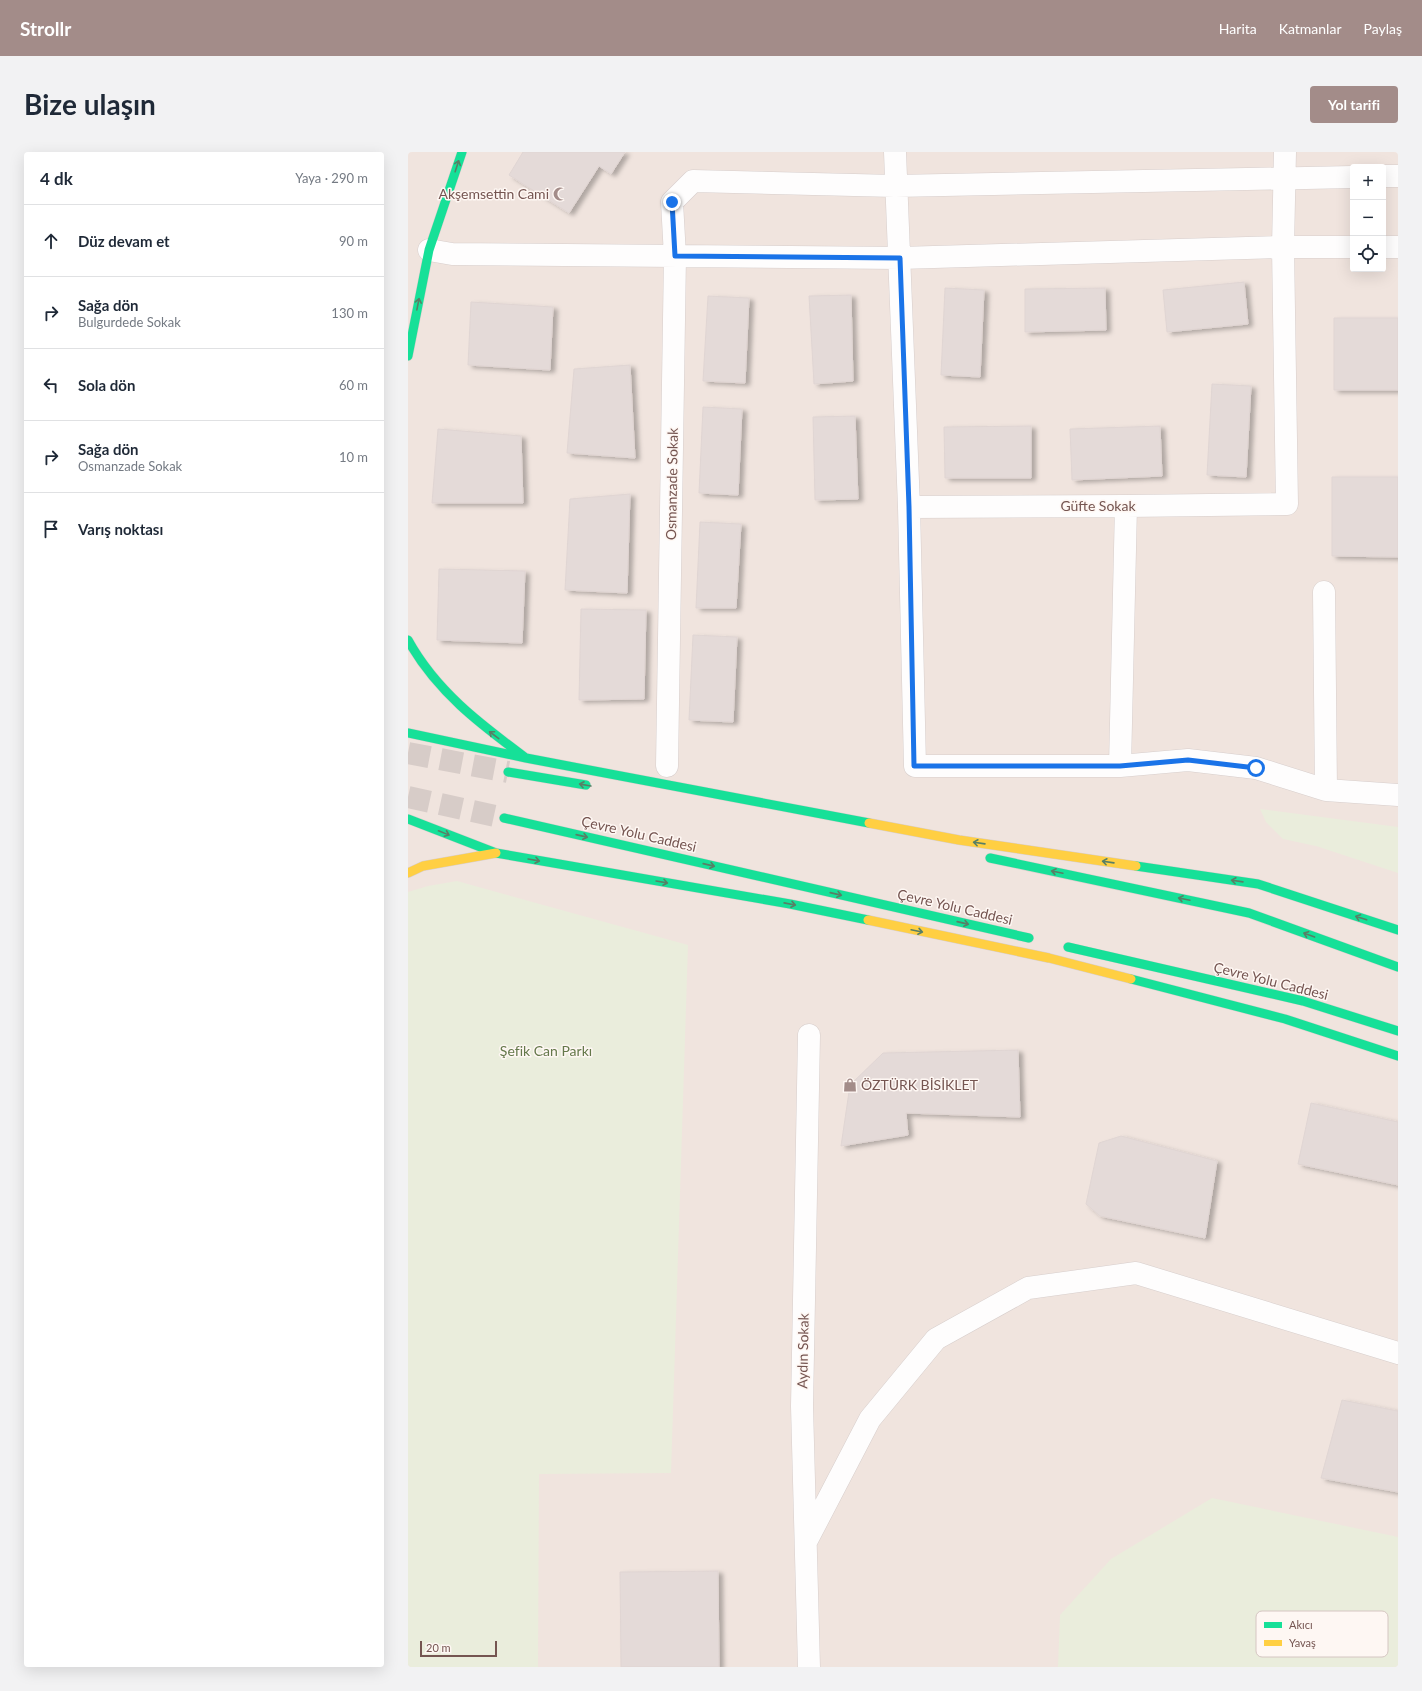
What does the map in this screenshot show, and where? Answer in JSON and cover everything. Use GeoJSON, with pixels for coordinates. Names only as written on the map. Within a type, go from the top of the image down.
{"type":"FeatureCollection","features":[{"type":"Feature","properties":{"kind":"main road"},"geometry":{"type":"LineString","coordinates":[[408,356],[429,250],[462,152]]}},
{"type":"Feature","properties":{"kind":"main road"},"geometry":{"type":"LineString","coordinates":[[408,640],[420,661],[448,695],[484,727],[526,758]]}},
{"type":"Feature","properties":{"kind":"main road"},"geometry":{"type":"LineString","coordinates":[[408,733],[526,758],[959,840],[1258,884],[1398,930]]}},
{"type":"Feature","properties":{"kind":"main road"},"geometry":{"type":"LineString","coordinates":[[508,772],[593,786]]}},
{"type":"Feature","properties":{"kind":"main road"},"geometry":{"type":"LineString","coordinates":[[408,818],[496,853],[790,904],[1049,958],[1285,1019],[1398,1056]]}},
{"type":"Feature","properties":{"kind":"main road","name":"Çevre Yolu Caddesi"},"geometry":{"type":"LineString","coordinates":[[504,818],[1039,941]]}},
{"type":"Feature","properties":{"kind":"main road"},"geometry":{"type":"LineString","coordinates":[[408,873],[423,866],[496,853]]}},
{"type":"Feature","properties":{"kind":"main road"},"geometry":{"type":"LineString","coordinates":[[979,856],[1249,913],[1398,967]]}},
{"type":"Feature","properties":{"kind":"main road","name":"Çevre Yolu Caddesi"},"geometry":{"type":"LineString","coordinates":[[1062,946],[1302,1001],[1398,1031]]}},
{"type":"Feature","properties":{"kind":"street"},"geometry":{"type":"LineString","coordinates":[[895,152],[909,507],[914,766],[1120,766],[1188,760],[1256,768],[1326,790],[1398,795]]}},
{"type":"Feature","properties":{"kind":"street"},"geometry":{"type":"LineString","coordinates":[[1283,247],[1285,152]]}},
{"type":"Feature","properties":{"kind":"street"},"geometry":{"type":"LineString","coordinates":[[1386,176],[1398,176]]}},
{"type":"Feature","properties":{"kind":"street"},"geometry":{"type":"LineString","coordinates":[[896,186],[1350,177]]}},
{"type":"Feature","properties":{"kind":"street","name":"Osmanzade Sokak"},"geometry":{"type":"LineString","coordinates":[[667,766],[675,256],[672,202],[693,181],[896,186]]}},
{"type":"Feature","properties":{"kind":"street"},"geometry":{"type":"LineString","coordinates":[[1386,247],[1398,246]]}},
{"type":"Feature","properties":{"kind":"street"},"geometry":{"type":"LineString","coordinates":[[429,250],[452,254],[900,258],[1283,247],[1350,247]]}},
{"type":"Feature","properties":{"kind":"street","name":"Güfte Sokak"},"geometry":{"type":"LineString","coordinates":[[909,507],[1287,504],[1283,247]]}},
{"type":"Feature","properties":{"kind":"street"},"geometry":{"type":"LineString","coordinates":[[1120,766],[1126,506]]}},
{"type":"Feature","properties":{"kind":"street"},"geometry":{"type":"LineString","coordinates":[[1324,592],[1326,790]]}},
{"type":"Feature","properties":{"kind":"street","name":"Aydın Sokak"},"geometry":{"type":"LineString","coordinates":[[809,1035],[802,1406],[807,1540],[809,1667]]}},
{"type":"Feature","properties":{"kind":"street"},"geometry":{"type":"LineString","coordinates":[[807,1540],[870,1419],[936,1339],[1028,1288],[1136,1273],[1398,1352]]}},
{"type":"Feature","properties":{"kind":"shaded area"},"geometry":{"type":"Polygon","coordinates":[[[408,152],[1398,152],[1398,1667],[408,1667],[408,152]]]}},
{"type":"Feature","properties":{"kind":"green space"},"geometry":{"type":"Polygon","coordinates":[[[1260,809],[1398,827],[1398,873],[1316,846],[1283,839],[1266,822],[1260,809]]]}},
{"type":"Feature","properties":{"kind":"green space","name":"Şefik Can Parkı"},"geometry":{"type":"Polygon","coordinates":[[[457,881],[688,945],[671,1473],[539,1474],[538,1667],[408,1667],[408,892],[428,886],[457,881]]]}},
{"type":"Feature","properties":{"kind":"green space"},"geometry":{"type":"Polygon","coordinates":[[[1212,1498],[1398,1537],[1398,1667],[1058,1667],[1060,1615],[1111,1559],[1212,1498]]]}},
{"type":"Feature","properties":{"kind":"building","name":"Akşemsettin Cami"},"geometry":{"type":"Polygon","coordinates":[[[523,152],[625,152],[611,174],[599,166],[569,213],[509,175],[523,152]]]}},
{"type":"Feature","properties":{"kind":"building"},"geometry":{"type":"Polygon","coordinates":[[[1244,282],[1248,324],[1167,332],[1163,290],[1244,282]]]}},
{"type":"Feature","properties":{"kind":"building"},"geometry":{"type":"Polygon","coordinates":[[[945,288],[984,290],[980,377],[941,375],[945,288]]]}},
{"type":"Feature","properties":{"kind":"building"},"geometry":{"type":"Polygon","coordinates":[[[1105,288],[1106,330],[1025,332],[1025,289],[1105,288]]]}},
{"type":"Feature","properties":{"kind":"building"},"geometry":{"type":"Polygon","coordinates":[[[851,295],[853,381],[814,384],[809,296],[851,295]]]}},
{"type":"Feature","properties":{"kind":"building"},"geometry":{"type":"Polygon","coordinates":[[[708,296],[749,298],[745,383],[703,381],[708,296]]]}},
{"type":"Feature","properties":{"kind":"building"},"geometry":{"type":"Polygon","coordinates":[[[471,302],[553,307],[550,370],[468,365],[471,302]]]}},
{"type":"Feature","properties":{"kind":"building"},"geometry":{"type":"Polygon","coordinates":[[[1334,318],[1398,318],[1398,390],[1334,390],[1334,318]]]}},
{"type":"Feature","properties":{"kind":"building"},"geometry":{"type":"Polygon","coordinates":[[[630,365],[635,458],[567,453],[574,369],[630,365]]]}},
{"type":"Feature","properties":{"kind":"building"},"geometry":{"type":"Polygon","coordinates":[[[1212,384],[1251,386],[1246,477],[1207,475],[1212,384]]]}},
{"type":"Feature","properties":{"kind":"building"},"geometry":{"type":"Polygon","coordinates":[[[703,407],[742,409],[738,495],[699,493],[703,407]]]}},
{"type":"Feature","properties":{"kind":"building"},"geometry":{"type":"Polygon","coordinates":[[[855,416],[858,499],[815,500],[813,417],[855,416]]]}},
{"type":"Feature","properties":{"kind":"building"},"geometry":{"type":"Polygon","coordinates":[[[1031,426],[1031,478],[945,478],[944,427],[1031,426]]]}},
{"type":"Feature","properties":{"kind":"building"},"geometry":{"type":"Polygon","coordinates":[[[1160,426],[1162,476],[1072,480],[1070,429],[1160,426]]]}},
{"type":"Feature","properties":{"kind":"building"},"geometry":{"type":"Polygon","coordinates":[[[438,429],[521,436],[523,503],[432,503],[438,429]]]}},
{"type":"Feature","properties":{"kind":"building"},"geometry":{"type":"Polygon","coordinates":[[[1332,477],[1398,477],[1398,557],[1332,556],[1332,477]]]}},
{"type":"Feature","properties":{"kind":"building"},"geometry":{"type":"Polygon","coordinates":[[[630,494],[627,593],[565,590],[570,499],[630,494]]]}},
{"type":"Feature","properties":{"kind":"building"},"geometry":{"type":"Polygon","coordinates":[[[700,522],[741,524],[736,608],[696,608],[700,522]]]}},
{"type":"Feature","properties":{"kind":"building"},"geometry":{"type":"Polygon","coordinates":[[[439,569],[525,571],[522,643],[437,640],[439,569]]]}},
{"type":"Feature","properties":{"kind":"building"},"geometry":{"type":"Polygon","coordinates":[[[581,609],[646,610],[644,699],[579,700],[581,609]]]}},
{"type":"Feature","properties":{"kind":"building"},"geometry":{"type":"Polygon","coordinates":[[[693,635],[737,637],[733,722],[689,720],[693,635]]]}},
{"type":"Feature","properties":{"kind":"building"},"geometry":{"type":"Polygon","coordinates":[[[1018,1050],[1020,1117],[906,1113],[908,1135],[841,1146],[850,1085],[883,1053],[1018,1050]]]}},
{"type":"Feature","properties":{"kind":"building"},"geometry":{"type":"Polygon","coordinates":[[[1311,1103],[1398,1122],[1398,1185],[1298,1164],[1311,1103]]]}},
{"type":"Feature","properties":{"kind":"building"},"geometry":{"type":"Polygon","coordinates":[[[1121,1136],[1217,1161],[1205,1238],[1100,1216],[1086,1204],[1099,1143],[1121,1136]]]}},
{"type":"Feature","properties":{"kind":"building"},"geometry":{"type":"Polygon","coordinates":[[[1342,1400],[1398,1411],[1398,1492],[1321,1478],[1342,1400]]]}},
{"type":"Feature","properties":{"kind":"building"},"geometry":{"type":"Polygon","coordinates":[[[718,1571],[719,1667],[621,1667],[620,1572],[718,1571]]]}},
{"type":"Feature","properties":{"kind":"tunnel"},"geometry":{"type":"LineString","coordinates":[[408,753],[508,772]]}},
{"type":"Feature","properties":{"kind":"tunnel"},"geometry":{"type":"LineString","coordinates":[[408,797],[504,818]]}},
{"type":"Feature","properties":{"kind":"traffic: fast"},"geometry":{"type":"LineString","coordinates":[[408,356],[429,250],[462,152]]}},
{"type":"Feature","properties":{"kind":"traffic: fast"},"geometry":{"type":"LineString","coordinates":[[408,640],[419,658],[446,691],[476,719],[526,758]]}},
{"type":"Feature","properties":{"kind":"traffic: fast"},"geometry":{"type":"LineString","coordinates":[[408,733],[526,758],[869,823]]}},
{"type":"Feature","properties":{"kind":"traffic: fast"},"geometry":{"type":"LineString","coordinates":[[508,772],[586,785]]}},
{"type":"Feature","properties":{"kind":"traffic: fast"},"geometry":{"type":"LineString","coordinates":[[504,818],[1029,938]]}},
{"type":"Feature","properties":{"kind":"traffic: fast"},"geometry":{"type":"LineString","coordinates":[[408,819],[496,853],[790,904],[868,920]]}},
{"type":"Feature","properties":{"kind":"traffic: fast"},"geometry":{"type":"LineString","coordinates":[[990,858],[1249,913],[1398,967]]}},
{"type":"Feature","properties":{"kind":"traffic: fast"},"geometry":{"type":"LineString","coordinates":[[1136,866],[1258,884],[1398,930]]}},
{"type":"Feature","properties":{"kind":"traffic: fast"},"geometry":{"type":"LineString","coordinates":[[1068,947],[1303,1001],[1398,1031]]}},
{"type":"Feature","properties":{"kind":"traffic: fast"},"geometry":{"type":"LineString","coordinates":[[1131,979],[1285,1019],[1398,1056]]}},
{"type":"Feature","properties":{"kind":"traffic: slow"},"geometry":{"type":"LineString","coordinates":[[869,823],[959,840],[1136,866]]}},
{"type":"Feature","properties":{"kind":"traffic: slow"},"geometry":{"type":"LineString","coordinates":[[408,873],[423,866],[496,853]]}},
{"type":"Feature","properties":{"kind":"traffic: slow"},"geometry":{"type":"LineString","coordinates":[[868,920],[1049,958],[1131,979]]}},
{"type":"Feature","properties":{"kind":"place","name":"Akşemsettin Cami"},"geometry":{"type":"Point","coordinates":[560,194]}},
{"type":"Feature","properties":{"kind":"place","name":"ÖZTÜRK BİSİKLET"},"geometry":{"type":"Point","coordinates":[850,1085]}},
{"type":"Feature","properties":{"kind":"route"},"geometry":{"type":"LineString","coordinates":[[672,202],[675,256],[900,258],[909,507],[914,766],[1120,766],[1188,760],[1256,768]]}}]}
